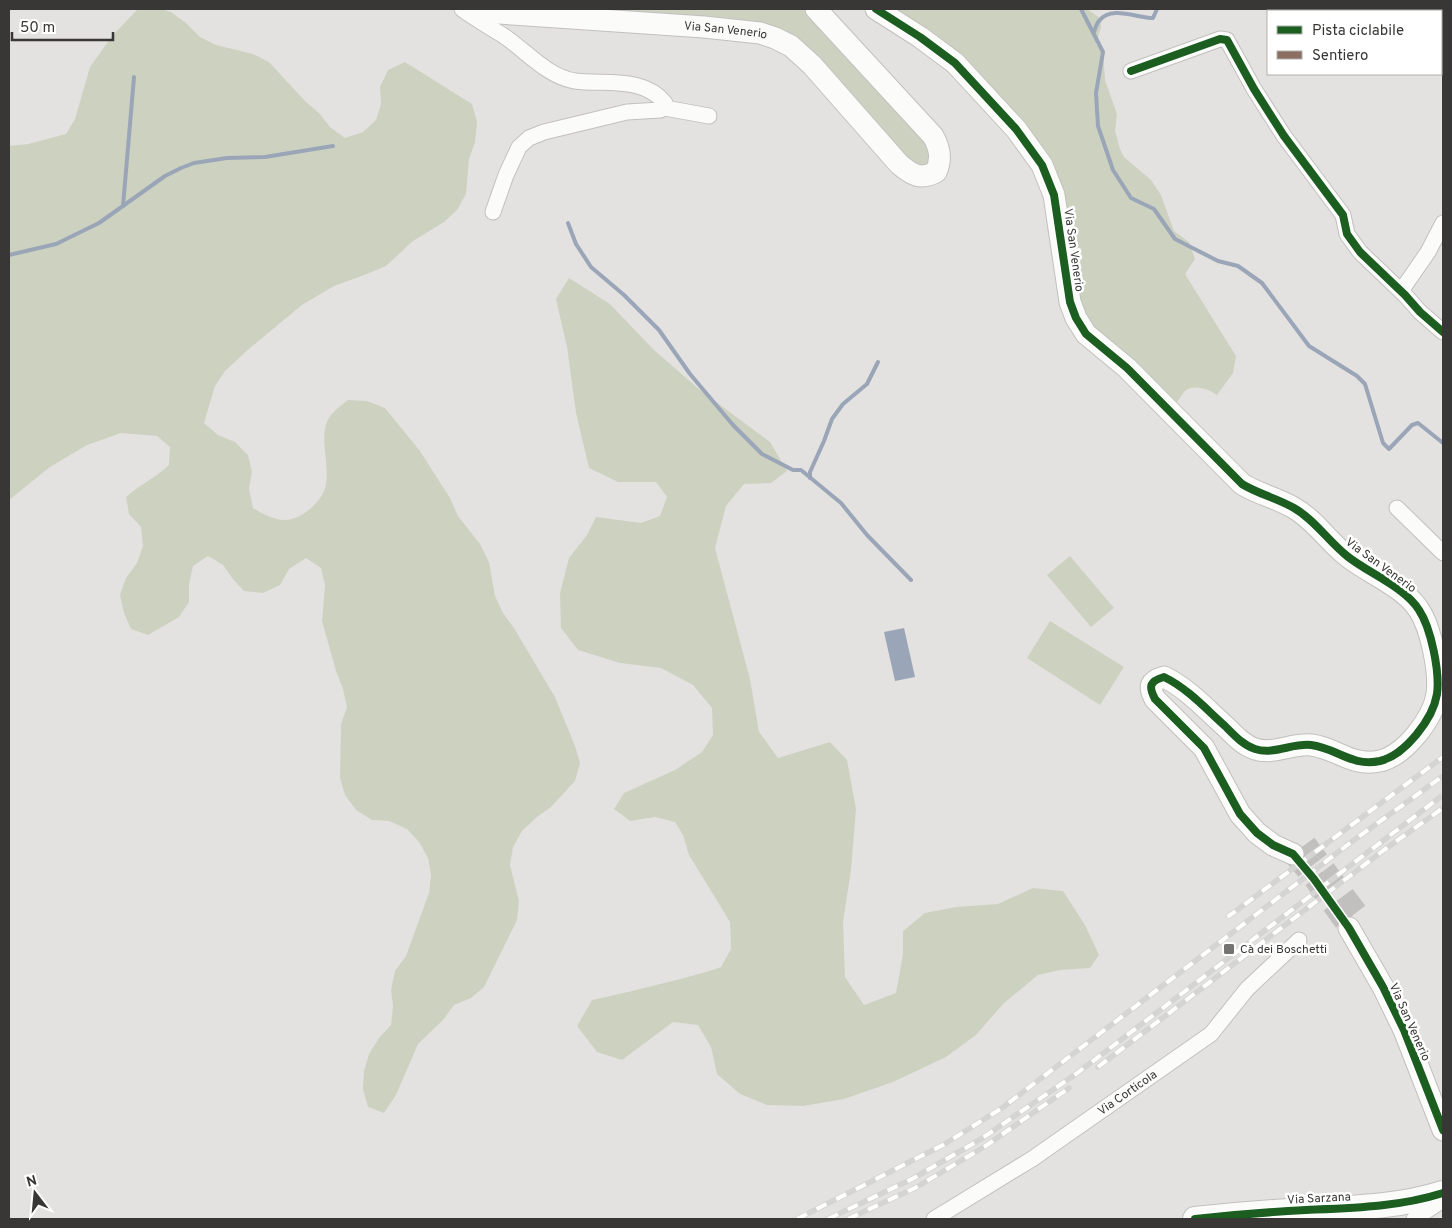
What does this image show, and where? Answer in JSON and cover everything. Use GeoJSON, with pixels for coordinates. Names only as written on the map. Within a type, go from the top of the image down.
{"type":"FeatureCollection","features":[{"type":"Feature","properties":{"kind":"main road","name":"Via Sarzana"},"geometry":{"type":"LineString","coordinates":[[1195,1219],[1255,1213],[1381,1206],[1427,1198],[1443,1193]]}},
{"type":"Feature","properties":{"kind":"street"},"geometry":{"type":"LineString","coordinates":[[462,9],[505,37],[554,74],[575,81],[612,82],[640,86],[660,97],[665,104],[665,108]]}},
{"type":"Feature","properties":{"kind":"street","name":"Via San Venerio"},"geometry":{"type":"LineString","coordinates":[[485,9],[498,12],[704,27],[760,33],[775,38],[791,46],[812,65],[910,174],[923,177],[936,172],[940,155],[938,143],[933,136],[816,9]]}},
{"type":"Feature","properties":{"kind":"street","name":"Via San Venerio"},"geometry":{"type":"LineString","coordinates":[[876,9],[920,37],[955,63],[1016,130],[1042,165],[1054,195],[1070,302],[1076,318],[1086,334],[1127,368],[1242,484],[1253,491],[1294,508],[1315,524],[1346,556],[1411,600],[1424,620],[1433,654],[1437,695],[1428,716],[1410,742],[1395,755],[1381,760],[1366,762],[1350,760],[1326,749],[1310,745],[1270,751],[1256,749],[1239,739],[1172,680],[1164,676],[1155,680],[1151,686],[1151,692],[1155,699],[1204,748],[1240,814],[1257,833],[1291,848]]}},
{"type":"Feature","properties":{"kind":"street"},"geometry":{"type":"LineString","coordinates":[[1132,71],[1220,38],[1227,40],[1284,136],[1344,215],[1347,234],[1360,252],[1420,312],[1443,332]]}},
{"type":"Feature","properties":{"kind":"street"},"geometry":{"type":"LineString","coordinates":[[493,212],[506,175],[519,147],[529,138],[544,132],[626,112],[665,108],[709,116]]}},
{"type":"Feature","properties":{"kind":"street"},"geometry":{"type":"LineString","coordinates":[[1401,291],[1428,252],[1443,223]]}},
{"type":"Feature","properties":{"kind":"street"},"geometry":{"type":"LineString","coordinates":[[1397,508],[1443,553]]}},
{"type":"Feature","properties":{"kind":"street","name":"Via San Venerio"},"geometry":{"type":"LineString","coordinates":[[1354,921],[1404,1030],[1443,1130]]}},
{"type":"Feature","properties":{"kind":"street","name":"Via Corticola"},"geometry":{"type":"LineString","coordinates":[[934,1219],[1032,1159],[1212,1034],[1247,989],[1299,940]]}},
{"type":"Feature","properties":{"kind":"street"},"geometry":{"type":"LineString","coordinates":[[1414,1219],[1443,1200]]}},
{"type":"Feature","properties":{"kind":"green space"},"geometry":{"type":"Polygon","coordinates":[[[161,9],[171,12],[200,37],[216,45],[253,54],[269,62],[306,102],[319,113],[330,127],[345,138],[363,132],[376,120],[381,104],[380,87],[388,70],[405,62],[472,104],[477,122],[475,142],[469,159],[466,194],[457,210],[444,222],[413,241],[386,266],[334,286],[302,305],[250,348],[225,371],[215,386],[204,423],[218,435],[235,442],[248,455],[252,472],[249,489],[253,508],[272,518],[285,520],[305,513],[317,502],[324,490],[327,470],[324,435],[326,424],[333,413],[348,400],[367,401],[385,408],[420,451],[450,498],[458,516],[480,544],[489,562],[495,596],[503,613],[555,697],[580,763],[575,781],[551,807],[522,831],[513,847],[510,865],[519,901],[517,920],[484,987],[471,998],[454,1005],[443,1020],[418,1044],[396,1095],[384,1113],[368,1107],[363,1089],[364,1071],[369,1054],[379,1038],[391,1025],[393,1006],[391,990],[395,971],[406,956],[429,893],[431,875],[428,858],[419,842],[407,829],[389,821],[372,820],[356,810],[345,795],[340,778],[341,724],[347,707],[322,621],[325,585],[321,568],[306,558],[289,569],[280,585],[263,593],[244,591],[223,565],[208,556],[193,566],[189,584],[189,602],[179,617],[148,635],[131,629],[124,613],[120,595],[126,578],[137,563],[143,546],[141,527],[129,514],[126,497],[169,465],[170,447],[157,436],[121,433],[87,445],[50,467],[9,500],[9,146],[28,144],[66,134],[75,119],[90,67],[112,36],[137,10],[161,9]]]}},
{"type":"Feature","properties":{"kind":"green space"},"geometry":{"type":"Polygon","coordinates":[[[613,9],[806,9],[927,140],[932,163],[919,170],[795,40],[613,12],[613,9]]]}},
{"type":"Feature","properties":{"kind":"green space"},"geometry":{"type":"Polygon","coordinates":[[[888,9],[1087,9],[1100,18],[1101,27],[1096,44],[1103,50],[1105,80],[1117,114],[1115,131],[1120,149],[1124,157],[1151,180],[1161,195],[1174,231],[1189,242],[1195,259],[1185,274],[1236,356],[1233,373],[1217,395],[1205,389],[1191,388],[1184,392],[1175,405],[1091,329],[1082,315],[1055,179],[888,9]]]}},
{"type":"Feature","properties":{"kind":"green space"},"geometry":{"type":"Polygon","coordinates":[[[569,278],[610,304],[653,349],[700,390],[770,442],[787,471],[771,483],[744,484],[726,506],[715,548],[750,679],[759,732],[778,758],[830,742],[847,760],[856,809],[851,870],[843,922],[845,977],[864,1005],[896,993],[903,954],[903,931],[925,913],[956,907],[998,904],[1033,888],[1063,891],[1085,925],[1099,955],[1090,968],[1060,970],[1038,975],[1003,1004],[976,1035],[946,1057],[893,1082],[844,1099],[803,1106],[767,1105],[740,1094],[717,1074],[711,1047],[698,1025],[673,1022],[622,1060],[597,1052],[577,1026],[592,1000],[686,978],[721,967],[731,949],[730,922],[689,855],[683,835],[675,822],[655,817],[630,821],[614,809],[624,793],[675,770],[702,752],[713,735],[712,708],[693,685],[661,668],[620,663],[578,650],[561,628],[560,593],[569,558],[587,535],[596,517],[641,523],[660,516],[667,497],[656,482],[618,482],[589,468],[576,413],[567,347],[556,299],[569,278]]]}},
{"type":"Feature","properties":{"kind":"green space"},"geometry":{"type":"Polygon","coordinates":[[[1070,556],[1114,608],[1091,627],[1047,575],[1070,556]]]}},
{"type":"Feature","properties":{"kind":"green space"},"geometry":{"type":"Polygon","coordinates":[[[1050,621],[1124,667],[1100,705],[1027,658],[1050,621]]]}},
{"type":"Feature","properties":{"kind":"water"},"geometry":{"type":"Polygon","coordinates":[[[904,628],[915,677],[895,681],[884,632],[904,628]]]}},
{"type":"Feature","properties":{"kind":"waterway"},"geometry":{"type":"LineString","coordinates":[[1081,9],[1103,52],[1096,93],[1098,126],[1113,170],[1131,198],[1154,209],[1175,239],[1218,261],[1238,266],[1262,283],[1309,346],[1357,376],[1365,384],[1383,443],[1389,449],[1412,425],[1418,423],[1443,443]]}},
{"type":"Feature","properties":{"kind":"waterway"},"geometry":{"type":"LineString","coordinates":[[1094,32],[1099,21],[1104,16],[1117,13],[1153,18],[1157,9]]}},
{"type":"Feature","properties":{"kind":"waterway"},"geometry":{"type":"LineString","coordinates":[[123,206],[134,77]]}},
{"type":"Feature","properties":{"kind":"waterway"},"geometry":{"type":"LineString","coordinates":[[9,255],[56,244],[99,223],[165,176],[194,163],[227,158],[265,157],[333,146]]}},
{"type":"Feature","properties":{"kind":"waterway"},"geometry":{"type":"LineString","coordinates":[[568,223],[576,244],[591,267],[624,295],[659,330],[690,374],[733,425],[762,454],[793,470],[801,470],[841,503],[867,535],[911,580]]}},
{"type":"Feature","properties":{"kind":"waterway"},"geometry":{"type":"LineString","coordinates":[[810,478],[810,472],[832,419],[843,404],[867,384],[878,362]]}},
{"type":"Feature","properties":{"kind":"tunnel"},"geometry":{"type":"LineString","coordinates":[[1306,844],[1359,915]]}},
{"type":"Feature","properties":{"kind":"tunnel"},"geometry":{"type":"LineString","coordinates":[[1293,854],[1314,879],[1349,928]]}},
{"type":"Feature","properties":{"kind":"railway"},"geometry":{"type":"LineString","coordinates":[[1231,914],[1229,916],[1443,757]]}},
{"type":"Feature","properties":{"kind":"railway"},"geometry":{"type":"LineString","coordinates":[[797,1219],[943,1145],[1002,1108],[1350,843],[1443,776]]}},
{"type":"Feature","properties":{"kind":"railway"},"geometry":{"type":"LineString","coordinates":[[828,1219],[914,1178],[981,1139],[1076,1074],[1443,795]]}},
{"type":"Feature","properties":{"kind":"railway"},"geometry":{"type":"LineString","coordinates":[[1098,1067],[1384,850],[1443,808]]}},
{"type":"Feature","properties":{"kind":"railway"},"geometry":{"type":"LineString","coordinates":[[848,1219],[915,1188],[984,1147],[1069,1088]]}},
{"type":"Feature","properties":{"kind":"cycle path"},"geometry":{"type":"LineString","coordinates":[[876,9],[920,37],[955,63],[1016,129],[1042,165],[1054,195],[1070,302],[1076,318],[1086,334],[1127,368],[1242,484],[1302,513],[1347,556],[1396,587],[1419,610],[1431,639],[1436,662],[1437,694],[1430,714],[1416,735],[1399,752],[1380,761],[1370,762],[1352,759],[1311,745],[1269,751],[1255,749],[1239,739],[1181,687],[1164,677],[1153,682],[1151,691],[1155,699],[1204,748],[1240,814],[1257,833],[1273,845],[1293,854],[1314,879],[1349,928],[1383,987],[1404,1030],[1443,1130]]}},
{"type":"Feature","properties":{"kind":"cycle path"},"geometry":{"type":"LineString","coordinates":[[1131,71],[1220,39],[1227,40],[1254,89],[1284,136],[1343,215],[1347,234],[1360,252],[1420,312],[1443,332]]}},
{"type":"Feature","properties":{"kind":"cycle path"},"geometry":{"type":"LineString","coordinates":[[1195,1219],[1376,1206],[1426,1198],[1443,1193]]}},
{"type":"Feature","properties":{"kind":"place","name":"Cà dei Boschetti"},"geometry":{"type":"Point","coordinates":[1229,949]}}]}
